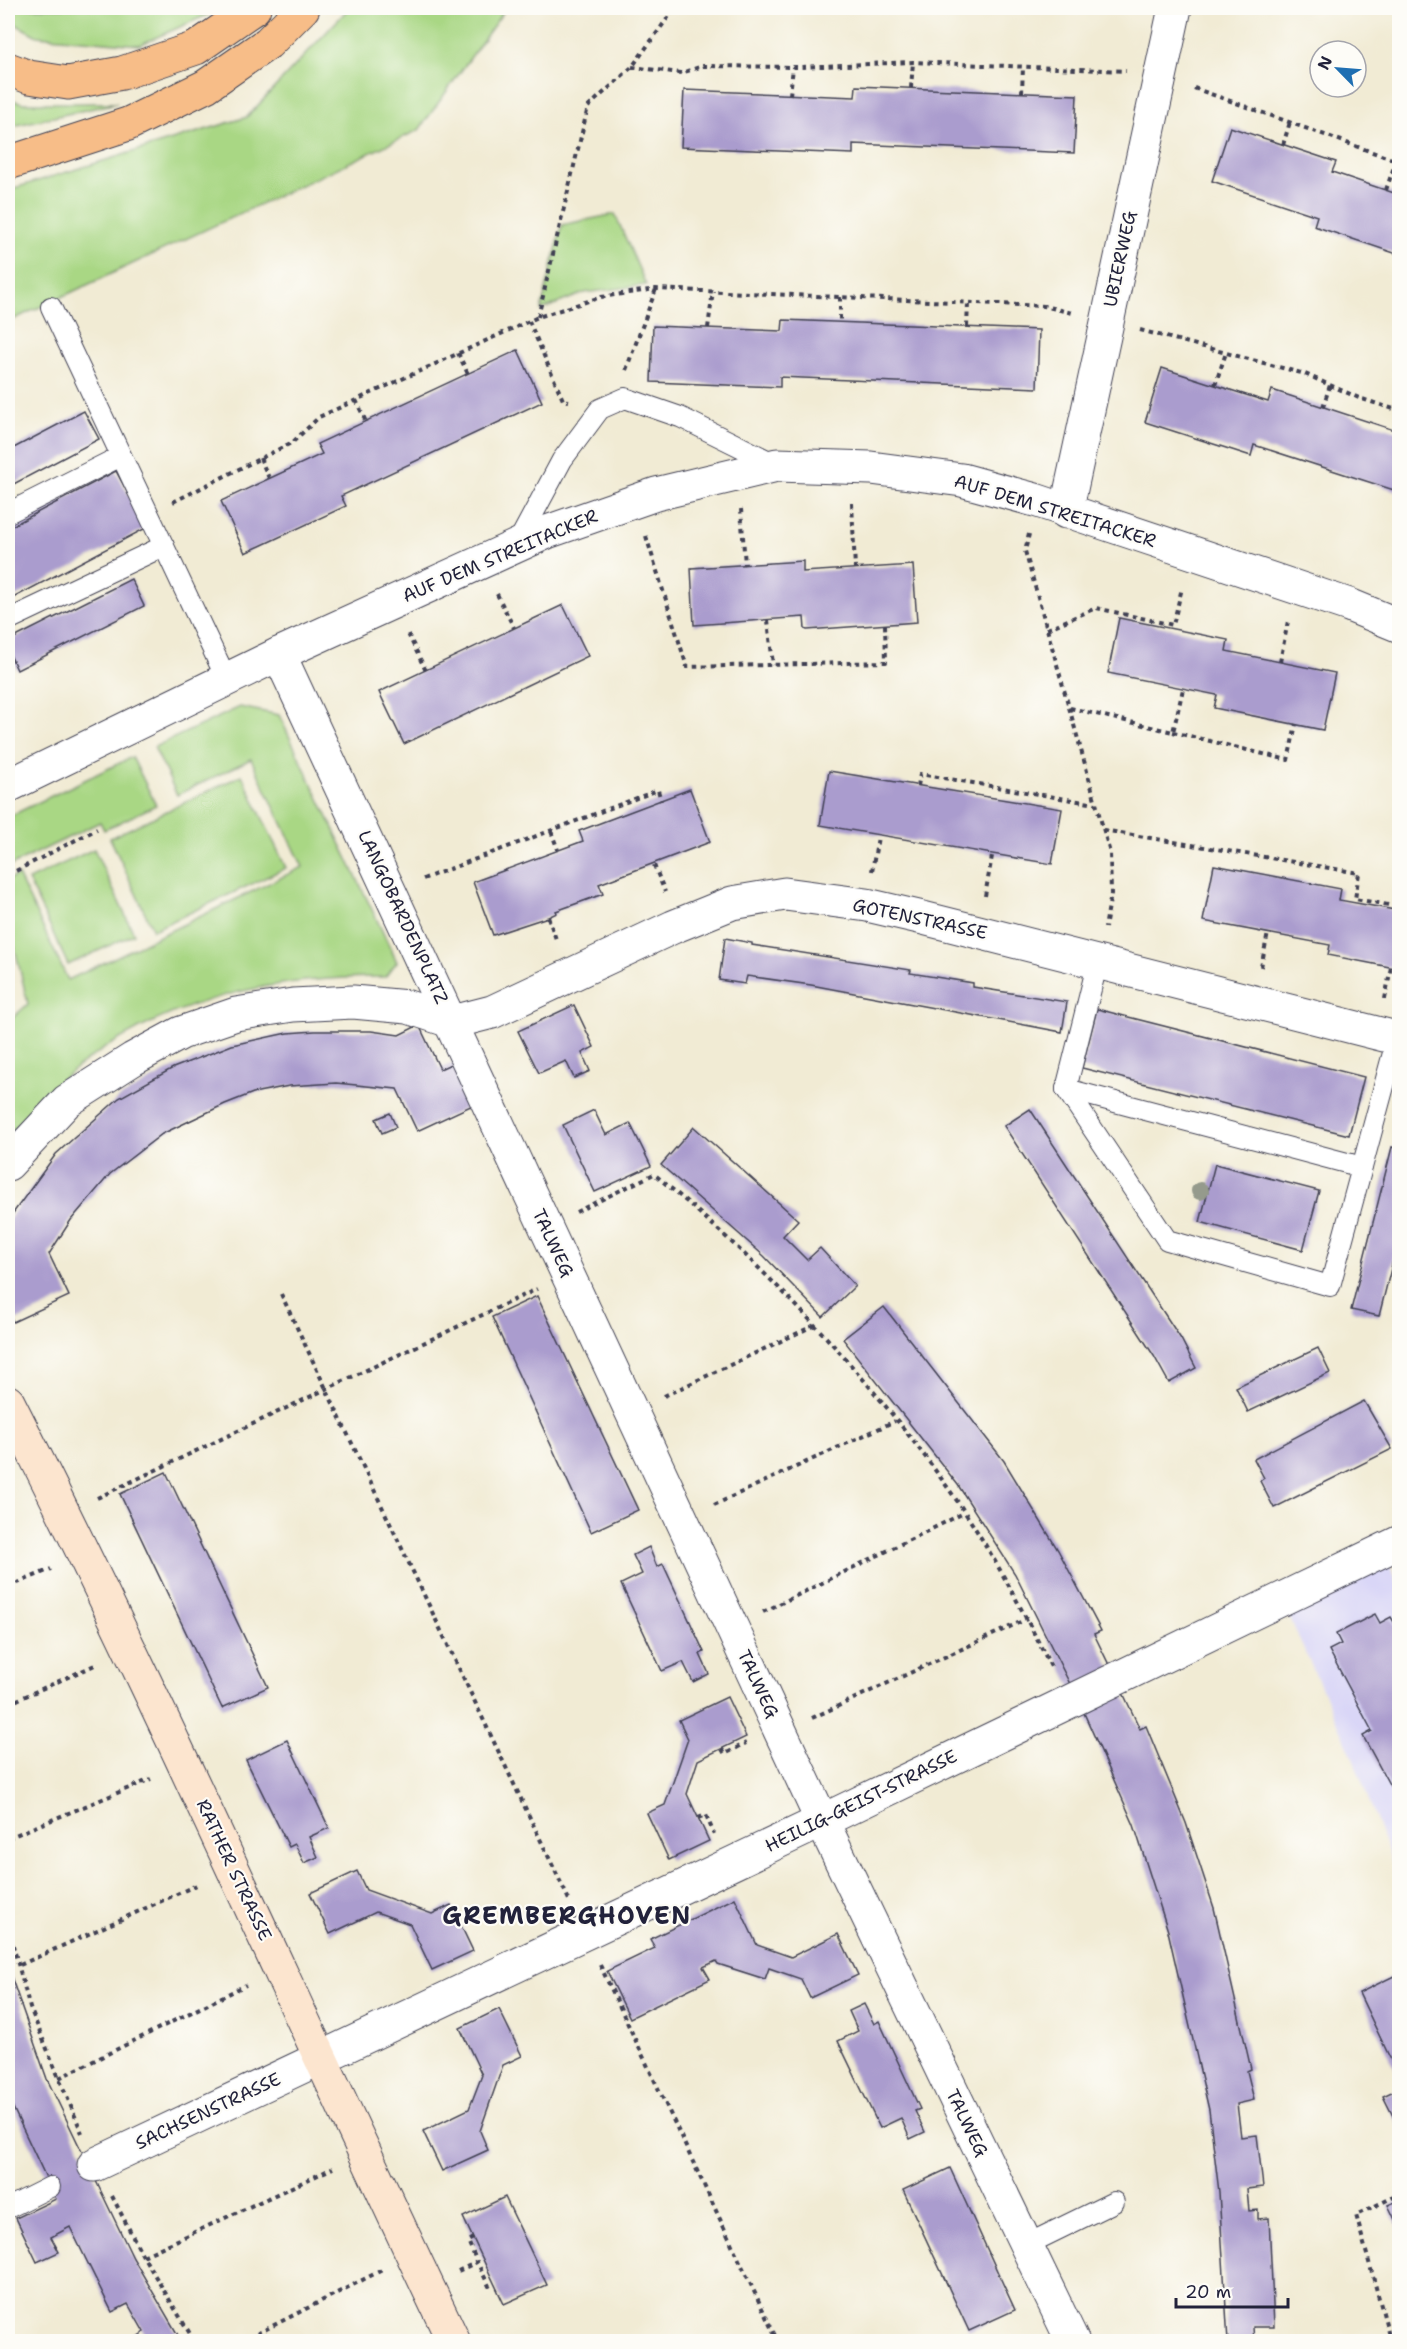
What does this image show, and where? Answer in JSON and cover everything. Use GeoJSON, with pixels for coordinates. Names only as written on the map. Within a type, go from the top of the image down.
{"type":"FeatureCollection","features":[{"type":"Feature","properties":{"kind":"highway"},"geometry":{"type":"LineString","coordinates":[[8,69],[29,77],[68,83],[122,73],[196,48],[254,8]]}},
{"type":"Feature","properties":{"kind":"highway"},"geometry":{"type":"LineString","coordinates":[[8,163],[128,124],[206,86],[268,43],[303,8]]}},
{"type":"Feature","properties":{"kind":"street","name":"UBIERWEG"},"geometry":{"type":"LineString","coordinates":[[1066,512],[1175,8]]}},
{"type":"Feature","properties":{"kind":"street","name":"AUF DEM STREITACKER"},"geometry":{"type":"LineString","coordinates":[[8,786],[279,654],[516,546],[635,501],[777,465],[851,467],[962,480],[1035,500],[1349,605],[1400,626]]}},
{"type":"Feature","properties":{"kind":"street","name":"LANGOBARDENPLATZ"},"geometry":{"type":"LineString","coordinates":[[279,654],[453,1022]]}},
{"type":"Feature","properties":{"kind":"street","name":"GOTENSTRASSE"},"geometry":{"type":"LineString","coordinates":[[453,1022],[492,1012],[673,927],[732,903],[785,894],[867,905],[979,931],[1398,1039]]}},
{"type":"Feature","properties":{"kind":"street","name":"LANGOBARDENPLATZ"},"geometry":{"type":"LineString","coordinates":[[8,1164],[67,1101],[134,1059],[182,1033],[236,1014],[293,1005],[352,1002],[408,1007],[453,1022]]}},
{"type":"Feature","properties":{"kind":"street","name":"TALWEG"},"geometry":{"type":"LineString","coordinates":[[453,1022],[567,1274],[780,1732],[1073,2342]]}},
{"type":"Feature","properties":{"kind":"street","name":"RATHER STRASSE"},"geometry":{"type":"LineString","coordinates":[[8,1402],[64,1514],[454,2342]]}},
{"type":"Feature","properties":{"kind":"street","name":"HEILIG-GEIST-STRASSE"},"geometry":{"type":"LineString","coordinates":[[321,2056],[822,1821],[1400,1542]]}},
{"type":"Feature","properties":{"kind":"street","name":"SACHSENSTRASSE"},"geometry":{"type":"LineString","coordinates":[[94,2165],[321,2056]]}},
{"type":"Feature","properties":{"kind":"lane"},"geometry":{"type":"LineString","coordinates":[[51,307],[227,680]]}},
{"type":"Feature","properties":{"kind":"lane"},"geometry":{"type":"LineString","coordinates":[[516,546],[561,460],[607,406],[625,398],[680,417],[777,465]]}},
{"type":"Feature","properties":{"kind":"lane"},"geometry":{"type":"LineString","coordinates":[[8,513],[121,456]]}},
{"type":"Feature","properties":{"kind":"lane"},"geometry":{"type":"LineString","coordinates":[[8,620],[164,546]]}},
{"type":"Feature","properties":{"kind":"lane"},"geometry":{"type":"LineString","coordinates":[[1098,961],[1066,1089],[1167,1240],[1330,1286],[1398,1039]]}},
{"type":"Feature","properties":{"kind":"lane"},"geometry":{"type":"LineString","coordinates":[[1066,1089],[1362,1167]]}},
{"type":"Feature","properties":{"kind":"lane"},"geometry":{"type":"LineString","coordinates":[[8,2208],[50,2187]]}},
{"type":"Feature","properties":{"kind":"lane"},"geometry":{"type":"LineString","coordinates":[[1026,2245],[1114,2202]]}},
{"type":"Feature","properties":{"kind":"path"},"geometry":{"type":"LineString","coordinates":[[537,316],[588,107],[632,67],[675,8]]}},
{"type":"Feature","properties":{"kind":"path"},"geometry":{"type":"LineString","coordinates":[[632,67],[681,73],[703,66],[793,67],[913,62],[1127,71],[1161,76],[1398,162],[1386,190]]}},
{"type":"Feature","properties":{"kind":"path"},"geometry":{"type":"LineString","coordinates":[[911,88],[913,62]]}},
{"type":"Feature","properties":{"kind":"path"},"geometry":{"type":"LineString","coordinates":[[790,95],[793,67]]}},
{"type":"Feature","properties":{"kind":"path"},"geometry":{"type":"LineString","coordinates":[[1022,93],[1023,67]]}},
{"type":"Feature","properties":{"kind":"path"},"geometry":{"type":"LineString","coordinates":[[1282,145],[1290,122]]}},
{"type":"Feature","properties":{"kind":"path"},"geometry":{"type":"LineString","coordinates":[[529,321],[563,400],[607,406],[656,289]]}},
{"type":"Feature","properties":{"kind":"path"},"geometry":{"type":"LineString","coordinates":[[149,515],[293,442],[319,417],[537,316],[601,297],[656,289],[1044,306],[1305,374],[1359,398],[1400,411]]}},
{"type":"Feature","properties":{"kind":"path"},"geometry":{"type":"LineString","coordinates":[[708,328],[713,291]]}},
{"type":"Feature","properties":{"kind":"path"},"geometry":{"type":"LineString","coordinates":[[840,297],[840,322]]}},
{"type":"Feature","properties":{"kind":"path"},"geometry":{"type":"LineString","coordinates":[[967,327],[968,303]]}},
{"type":"Feature","properties":{"kind":"path"},"geometry":{"type":"LineString","coordinates":[[458,353],[468,374]]}},
{"type":"Feature","properties":{"kind":"path"},"geometry":{"type":"LineString","coordinates":[[1215,385],[1226,353]]}},
{"type":"Feature","properties":{"kind":"path"},"geometry":{"type":"LineString","coordinates":[[1323,407],[1330,385]]}},
{"type":"Feature","properties":{"kind":"path"},"geometry":{"type":"LineString","coordinates":[[356,400],[366,422]]}},
{"type":"Feature","properties":{"kind":"path"},"geometry":{"type":"LineString","coordinates":[[260,458],[269,478]]}},
{"type":"Feature","properties":{"kind":"path"},"geometry":{"type":"LineString","coordinates":[[851,467],[855,568]]}},
{"type":"Feature","properties":{"kind":"path"},"geometry":{"type":"LineString","coordinates":[[740,474],[744,565]]}},
{"type":"Feature","properties":{"kind":"path"},"geometry":{"type":"LineString","coordinates":[[1035,500],[1025,551],[1110,853],[1111,894],[1098,961]]}},
{"type":"Feature","properties":{"kind":"path"},"geometry":{"type":"LineString","coordinates":[[635,501],[687,667],[886,662],[885,624]]}},
{"type":"Feature","properties":{"kind":"path"},"geometry":{"type":"LineString","coordinates":[[1047,629],[1096,608],[1173,627],[1190,552]]}},
{"type":"Feature","properties":{"kind":"path"},"geometry":{"type":"LineString","coordinates":[[768,620],[773,665]]}},
{"type":"Feature","properties":{"kind":"path"},"geometry":{"type":"LineString","coordinates":[[1173,732],[1183,688]]}},
{"type":"Feature","properties":{"kind":"path"},"geometry":{"type":"LineString","coordinates":[[1069,707],[1288,760],[1296,724]]}},
{"type":"Feature","properties":{"kind":"path"},"geometry":{"type":"LineString","coordinates":[[918,786],[920,774],[1096,804]]}},
{"type":"Feature","properties":{"kind":"path"},"geometry":{"type":"LineString","coordinates":[[391,891],[658,790],[661,801]]}},
{"type":"Feature","properties":{"kind":"path"},"geometry":{"type":"LineString","coordinates":[[8,875],[97,829]]}},
{"type":"Feature","properties":{"kind":"path"},"geometry":{"type":"LineString","coordinates":[[1103,830],[1359,873],[1355,899],[1400,907]]}},
{"type":"Feature","properties":{"kind":"path"},"geometry":{"type":"LineString","coordinates":[[551,831],[558,850]]}},
{"type":"Feature","properties":{"kind":"path"},"geometry":{"type":"LineString","coordinates":[[979,931],[992,856]]}},
{"type":"Feature","properties":{"kind":"path"},"geometry":{"type":"LineString","coordinates":[[546,1227],[654,1174],[704,1216],[836,1346],[949,1489],[1008,1583],[1068,1702]]}},
{"type":"Feature","properties":{"kind":"path"},"geometry":{"type":"LineString","coordinates":[[87,1502],[567,1274]]}},
{"type":"Feature","properties":{"kind":"path"},"geometry":{"type":"LineString","coordinates":[[281,1293],[778,2342]]}},
{"type":"Feature","properties":{"kind":"path"},"geometry":{"type":"LineString","coordinates":[[631,1412],[815,1325]]}},
{"type":"Feature","properties":{"kind":"path"},"geometry":{"type":"LineString","coordinates":[[681,1520],[895,1420]]}},
{"type":"Feature","properties":{"kind":"path"},"geometry":{"type":"LineString","coordinates":[[732,1627],[964,1513]]}},
{"type":"Feature","properties":{"kind":"path"},"geometry":{"type":"LineString","coordinates":[[8,1587],[58,1566]]}},
{"type":"Feature","properties":{"kind":"path"},"geometry":{"type":"LineString","coordinates":[[780,1732],[1027,1619]]}},
{"type":"Feature","properties":{"kind":"path"},"geometry":{"type":"LineString","coordinates":[[8,1704],[101,1663]]}},
{"type":"Feature","properties":{"kind":"path"},"geometry":{"type":"LineString","coordinates":[[8,1838],[156,1777]]}},
{"type":"Feature","properties":{"kind":"path"},"geometry":{"type":"LineString","coordinates":[[20,1965],[205,1881]]}},
{"type":"Feature","properties":{"kind":"path"},"geometry":{"type":"LineString","coordinates":[[59,2078],[254,1981]]}},
{"type":"Feature","properties":{"kind":"path"},"geometry":{"type":"LineString","coordinates":[[143,2256],[341,2164]]}},
{"type":"Feature","properties":{"kind":"path"},"geometry":{"type":"LineString","coordinates":[[1391,2342],[1356,2215],[1400,2194]]}},
{"type":"Feature","properties":{"kind":"path"},"geometry":{"type":"LineString","coordinates":[[473,2238],[468,2241],[477,2262],[489,2286],[494,2283]]}},
{"type":"Feature","properties":{"kind":"path"},"geometry":{"type":"LineString","coordinates":[[462,2269],[477,2262]]}},
{"type":"Feature","properties":{"kind":"path"},"geometry":{"type":"LineString","coordinates":[[241,2342],[390,2266]]}},
{"type":"Feature","properties":{"kind":"shaded area"},"geometry":{"type":"Polygon","coordinates":[[[1389,1565],[1399,1587],[1399,1881],[1352,1755],[1288,1614],[1389,1565]]]}},
{"type":"Feature","properties":{"kind":"green space"},"geometry":{"type":"Polygon","coordinates":[[[8,8],[223,8],[139,45],[37,36],[8,20],[8,8]]]}},
{"type":"Feature","properties":{"kind":"green space"},"geometry":{"type":"Polygon","coordinates":[[[349,8],[506,8],[419,130],[8,322],[8,190],[247,117],[349,8]]]}},
{"type":"Feature","properties":{"kind":"green space"},"geometry":{"type":"Polygon","coordinates":[[[8,99],[23,103],[117,103],[8,127],[8,99]]]}},
{"type":"Feature","properties":{"kind":"green space"},"geometry":{"type":"Polygon","coordinates":[[[615,214],[646,285],[584,293],[541,310],[562,225],[615,214]]]}},
{"type":"Feature","properties":{"kind":"green space"},"geometry":{"type":"Polygon","coordinates":[[[240,707],[279,715],[397,962],[385,977],[300,981],[260,987],[182,1009],[108,1046],[72,1071],[8,1135],[8,1022],[28,1004],[12,936],[8,931],[8,880],[18,875],[68,980],[303,867],[251,759],[177,795],[154,747],[240,707]]]}},
{"type":"Feature","properties":{"kind":"green space"},"geometry":{"type":"Polygon","coordinates":[[[132,757],[156,805],[104,830],[100,822],[8,867],[8,817],[132,757]]]}},
{"type":"Feature","properties":{"kind":"green space"},"geometry":{"type":"Polygon","coordinates":[[[242,775],[286,868],[153,930],[110,838],[242,775]]]}},
{"type":"Feature","properties":{"kind":"green space"},"geometry":{"type":"Polygon","coordinates":[[[94,849],[134,934],[68,965],[28,880],[94,849]]]}},
{"type":"Feature","properties":{"kind":"building"},"geometry":{"type":"Polygon","coordinates":[[[856,86],[1077,95],[1074,153],[853,144],[853,154],[681,147],[684,90],[855,97],[856,86]]]}},
{"type":"Feature","properties":{"kind":"building"},"geometry":{"type":"Polygon","coordinates":[[[1230,127],[1336,162],[1332,172],[1400,195],[1400,255],[1314,226],[1317,216],[1212,181],[1230,127]]]}},
{"type":"Feature","properties":{"kind":"building"},"geometry":{"type":"Polygon","coordinates":[[[783,320],[1039,330],[1037,388],[780,377],[780,387],[651,382],[653,326],[782,331],[783,320]]]}},
{"type":"Feature","properties":{"kind":"building"},"geometry":{"type":"Polygon","coordinates":[[[518,350],[542,402],[341,496],[346,506],[245,553],[221,501],[322,454],[317,444],[518,350]]]}},
{"type":"Feature","properties":{"kind":"building"},"geometry":{"type":"Polygon","coordinates":[[[1162,368],[1268,402],[1272,390],[1400,432],[1400,492],[1254,445],[1251,456],[1145,422],[1162,368]]]}},
{"type":"Feature","properties":{"kind":"building"},"geometry":{"type":"Polygon","coordinates":[[[84,411],[99,439],[8,487],[8,451],[84,411]]]}},
{"type":"Feature","properties":{"kind":"building"},"geometry":{"type":"Polygon","coordinates":[[[116,471],[146,528],[13,598],[8,586],[8,528],[116,471]]]}},
{"type":"Feature","properties":{"kind":"building"},"geometry":{"type":"Polygon","coordinates":[[[803,561],[803,572],[913,565],[917,622],[807,630],[804,617],[694,625],[691,568],[803,561]]]}},
{"type":"Feature","properties":{"kind":"building"},"geometry":{"type":"Polygon","coordinates":[[[131,579],[144,606],[17,670],[8,650],[8,641],[131,579]]]}},
{"type":"Feature","properties":{"kind":"building"},"geometry":{"type":"Polygon","coordinates":[[[563,605],[588,656],[404,744],[379,692],[563,605]]]}},
{"type":"Feature","properties":{"kind":"building"},"geometry":{"type":"Polygon","coordinates":[[[1119,618],[1228,640],[1226,651],[1335,673],[1323,730],[1214,708],[1217,695],[1108,673],[1119,618]]]}},
{"type":"Feature","properties":{"kind":"building"},"geometry":{"type":"Polygon","coordinates":[[[829,771],[1062,809],[1052,864],[820,825],[829,771]]]}},
{"type":"Feature","properties":{"kind":"building"},"geometry":{"type":"Polygon","coordinates":[[[690,789],[710,842],[599,884],[603,894],[556,911],[557,913],[548,917],[493,935],[473,882],[583,841],[579,831],[690,789]]]}},
{"type":"Feature","properties":{"kind":"building"},"geometry":{"type":"Polygon","coordinates":[[[1214,865],[1341,889],[1339,900],[1400,911],[1400,969],[1328,955],[1330,945],[1203,921],[1214,865]]]}},
{"type":"Feature","properties":{"kind":"building"},"geometry":{"type":"Polygon","coordinates":[[[725,938],[752,943],[752,945],[911,970],[910,973],[973,983],[973,987],[1067,1002],[1062,1032],[811,985],[747,976],[745,984],[719,980],[725,938]]]}},
{"type":"Feature","properties":{"kind":"building"},"geometry":{"type":"Polygon","coordinates":[[[574,1005],[594,1047],[582,1053],[590,1071],[574,1078],[566,1061],[539,1073],[518,1031],[574,1005]]]}},
{"type":"Feature","properties":{"kind":"building"},"geometry":{"type":"Polygon","coordinates":[[[1097,1009],[1364,1077],[1349,1135],[1082,1068],[1097,1009]]]}},
{"type":"Feature","properties":{"kind":"building"},"geometry":{"type":"Polygon","coordinates":[[[419,1025],[440,1069],[453,1063],[473,1105],[417,1131],[397,1089],[336,1083],[289,1086],[253,1093],[225,1104],[162,1134],[110,1174],[71,1220],[49,1254],[69,1296],[13,1322],[8,1310],[8,1220],[56,1154],[119,1098],[173,1068],[232,1045],[287,1033],[315,1031],[371,1031],[399,1035],[419,1025]]]}},
{"type":"Feature","properties":{"kind":"building"},"geometry":{"type":"Polygon","coordinates":[[[1030,1109],[1181,1339],[1196,1368],[1169,1383],[1154,1356],[1004,1126],[1030,1109]]]}},
{"type":"Feature","properties":{"kind":"building"},"geometry":{"type":"Polygon","coordinates":[[[594,1110],[606,1135],[630,1123],[651,1166],[595,1192],[563,1125],[594,1110]]]}},
{"type":"Feature","properties":{"kind":"building"},"geometry":{"type":"Polygon","coordinates":[[[390,1113],[396,1127],[382,1133],[376,1119],[390,1113]]]}},
{"type":"Feature","properties":{"kind":"building"},"geometry":{"type":"Polygon","coordinates":[[[694,1127],[798,1220],[783,1236],[807,1260],[820,1248],[855,1286],[823,1317],[764,1256],[661,1165],[694,1127]]]}},
{"type":"Feature","properties":{"kind":"building"},"geometry":{"type":"Polygon","coordinates":[[[1392,1147],[1400,1149],[1400,1233],[1379,1316],[1351,1310],[1392,1147]]]}},
{"type":"Feature","properties":{"kind":"building"},"geometry":{"type":"Polygon","coordinates":[[[1215,1164],[1319,1191],[1303,1250],[1200,1222],[1215,1164]]]}},
{"type":"Feature","properties":{"kind":"building"},"geometry":{"type":"Polygon","coordinates":[[[537,1296],[638,1510],[591,1532],[492,1317],[537,1296]]]}},
{"type":"Feature","properties":{"kind":"building"},"geometry":{"type":"Polygon","coordinates":[[[884,1307],[1004,1461],[1058,1550],[1101,1631],[1094,1634],[1111,1669],[1072,1688],[1015,1574],[958,1485],[843,1339],[884,1307]]]}},
{"type":"Feature","properties":{"kind":"building"},"geometry":{"type":"Polygon","coordinates":[[[1318,1348],[1330,1373],[1248,1412],[1236,1387],[1318,1348]]]}},
{"type":"Feature","properties":{"kind":"building"},"geometry":{"type":"Polygon","coordinates":[[[1364,1401],[1392,1449],[1274,1508],[1260,1481],[1264,1478],[1254,1459],[1364,1401]]]}},
{"type":"Feature","properties":{"kind":"building"},"geometry":{"type":"Polygon","coordinates":[[[166,1472],[268,1687],[222,1708],[120,1494],[166,1472]]]}},
{"type":"Feature","properties":{"kind":"building"},"geometry":{"type":"Polygon","coordinates":[[[649,1547],[657,1567],[663,1564],[704,1652],[700,1654],[709,1674],[693,1682],[683,1662],[662,1671],[621,1584],[642,1574],[633,1555],[649,1547]]]}},
{"type":"Feature","properties":{"kind":"building"},"geometry":{"type":"Polygon","coordinates":[[[1375,1614],[1380,1623],[1391,1617],[1400,1632],[1400,1781],[1390,1786],[1363,1736],[1372,1731],[1329,1650],[1341,1644],[1336,1634],[1375,1614]]]}},
{"type":"Feature","properties":{"kind":"building"},"geometry":{"type":"Polygon","coordinates":[[[1123,1693],[1140,1729],[1146,1726],[1186,1823],[1214,1908],[1251,2069],[1247,2071],[1254,2100],[1237,2104],[1241,2137],[1257,2135],[1263,2187],[1247,2189],[1249,2211],[1258,2210],[1258,2219],[1269,2218],[1274,2327],[1253,2327],[1254,2342],[1228,2342],[1219,2192],[1209,2110],[1168,1931],[1134,1825],[1084,1713],[1123,1693]]]}},
{"type":"Feature","properties":{"kind":"building"},"geometry":{"type":"Polygon","coordinates":[[[727,1697],[746,1737],[698,1760],[687,1794],[709,1841],[669,1860],[647,1813],[665,1805],[688,1739],[679,1720],[727,1697]]]}},
{"type":"Feature","properties":{"kind":"building"},"geometry":{"type":"Polygon","coordinates":[[[287,1740],[329,1828],[309,1837],[318,1857],[304,1863],[295,1844],[289,1847],[246,1760],[287,1740]]]}},
{"type":"Feature","properties":{"kind":"building"},"geometry":{"type":"Polygon","coordinates":[[[357,1871],[366,1890],[432,1914],[451,1905],[473,1951],[432,1970],[410,1924],[376,1912],[330,1934],[310,1893],[357,1871]]]}},
{"type":"Feature","properties":{"kind":"building"},"geometry":{"type":"Polygon","coordinates":[[[735,1898],[757,1945],[791,1957],[838,1934],[858,1975],[810,1998],[801,1979],[769,1968],[765,1979],[718,1964],[716,1961],[703,1967],[710,1979],[630,2018],[607,1971],[655,1948],[650,1939],[735,1898]]]}},
{"type":"Feature","properties":{"kind":"building"},"geometry":{"type":"Polygon","coordinates":[[[8,1968],[47,2079],[133,2258],[182,2342],[130,2342],[144,2332],[128,2304],[112,2312],[70,2227],[51,2237],[59,2252],[37,2262],[16,2218],[56,2199],[8,2097],[8,1968]]]}},
{"type":"Feature","properties":{"kind":"building"},"geometry":{"type":"Polygon","coordinates":[[[1398,1974],[1400,1978],[1400,2079],[1359,1993],[1398,1974]]]}},
{"type":"Feature","properties":{"kind":"building"},"geometry":{"type":"Polygon","coordinates":[[[864,2004],[874,2024],[879,2021],[920,2109],[915,2111],[925,2132],[910,2139],[901,2118],[880,2128],[838,2041],[858,2031],[849,2011],[864,2004]]]}},
{"type":"Feature","properties":{"kind":"building"},"geometry":{"type":"Polygon","coordinates":[[[499,2009],[522,2056],[503,2065],[480,2131],[488,2150],[442,2171],[423,2131],[469,2109],[482,2075],[460,2028],[499,2009]]]}},
{"type":"Feature","properties":{"kind":"building"},"geometry":{"type":"Polygon","coordinates":[[[1400,2088],[1400,2130],[1383,2096],[1400,2088]]]}},
{"type":"Feature","properties":{"kind":"building"},"geometry":{"type":"Polygon","coordinates":[[[950,2168],[1015,2310],[969,2331],[903,2190],[950,2168]]]}},
{"type":"Feature","properties":{"kind":"building"},"geometry":{"type":"Polygon","coordinates":[[[505,2197],[547,2285],[504,2304],[463,2217],[505,2197]]]}},
{"type":"Feature","properties":{"kind":"building"},"geometry":{"type":"Polygon","coordinates":[[[1400,2200],[1400,2230],[1388,2205],[1400,2200]]]}},
{"type":"Feature","properties":{"kind":"district","name":"GREMBERGHOVEN"},"geometry":{"type":"Point","coordinates":[567,1916]}}]}
